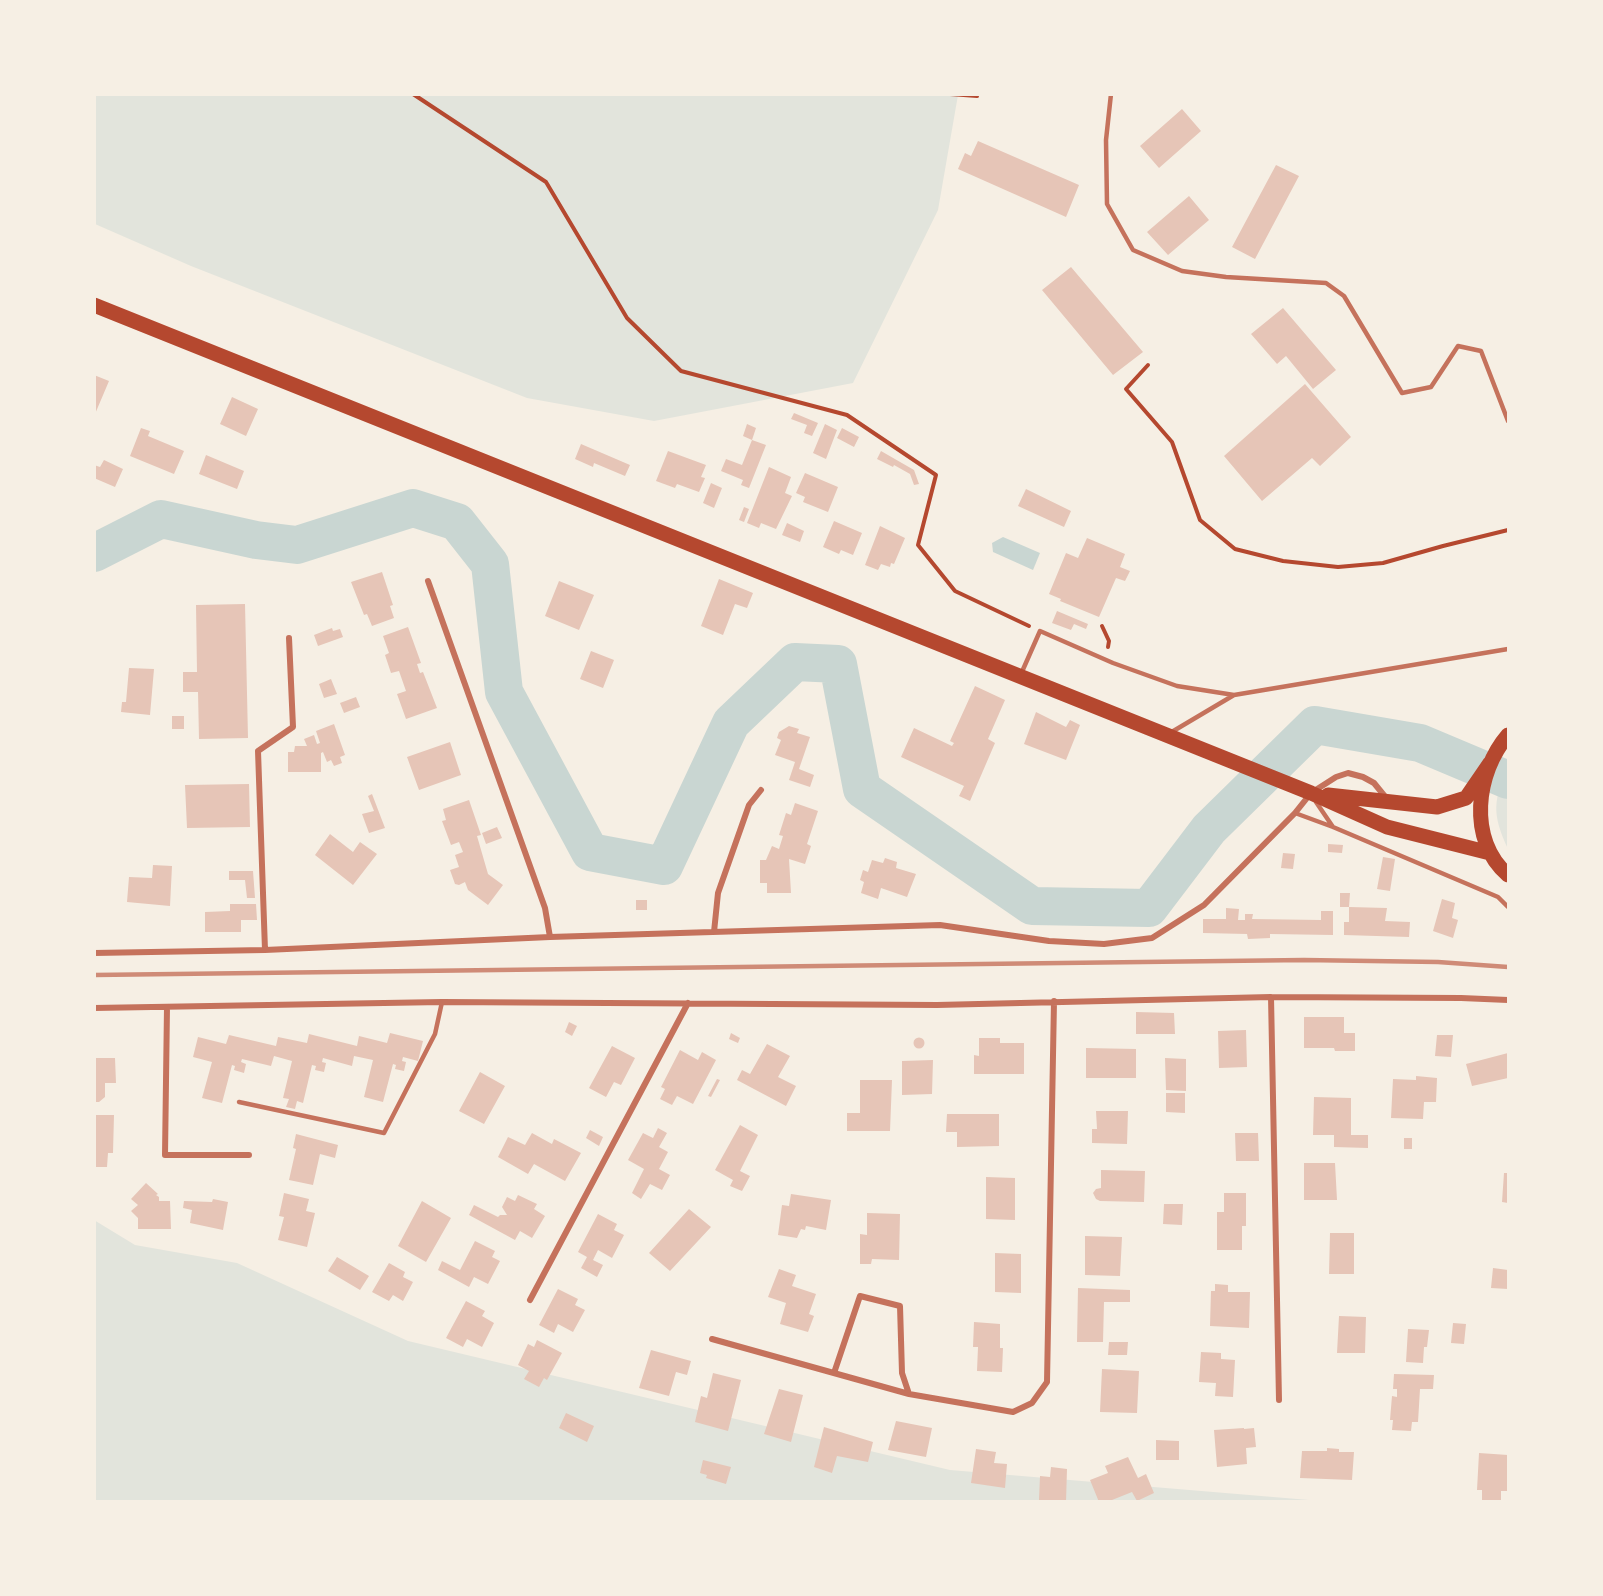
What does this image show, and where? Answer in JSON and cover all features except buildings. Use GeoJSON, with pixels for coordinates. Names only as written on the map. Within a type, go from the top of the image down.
{"type":"FeatureCollection","features":[{"type":"Feature","properties":{"kind":"main road"},"geometry":{"type":"LineString","coordinates":[[94,305],[1311,793],[1387,828],[1490,853]]}},
{"type":"Feature","properties":{"kind":"main road"},"geometry":{"type":"LineString","coordinates":[[1311,793],[1437,807],[1466,798],[1509,735]]}},
{"type":"Feature","properties":{"kind":"main road"},"geometry":{"type":"LineString","coordinates":[[1490,763],[1480,801],[1484,834],[1490,853],[1509,875]]}},
{"type":"Feature","properties":{"kind":"street"},"geometry":{"type":"LineString","coordinates":[[428,581],[546,908],[550,937]]}},
{"type":"Feature","properties":{"kind":"street"},"geometry":{"type":"LineString","coordinates":[[265,950],[258,751],[293,727],[289,638]]}},
{"type":"Feature","properties":{"kind":"street"},"geometry":{"type":"LineString","coordinates":[[94,953],[265,950],[550,937],[940,925],[1049,941],[1104,944],[1152,938],[1204,905],[1295,813],[1311,793],[1336,777],[1348,773],[1363,777],[1374,783],[1390,803]]}},
{"type":"Feature","properties":{"kind":"street"},"geometry":{"type":"LineString","coordinates":[[714,932],[718,893],[748,805],[761,790]]}},
{"type":"Feature","properties":{"kind":"street"},"geometry":{"type":"LineString","coordinates":[[1271,997],[1279,1400]]}},
{"type":"Feature","properties":{"kind":"street"},"geometry":{"type":"LineString","coordinates":[[94,1008],[442,1002],[937,1005],[1271,997],[1509,1000]]}},
{"type":"Feature","properties":{"kind":"street"},"geometry":{"type":"LineString","coordinates":[[712,1339],[909,1394],[1012,1412],[1032,1403],[1047,1382],[1054,1001]]}},
{"type":"Feature","properties":{"kind":"street"},"geometry":{"type":"LineString","coordinates":[[530,1300],[688,1003]]}},
{"type":"Feature","properties":{"kind":"street"},"geometry":{"type":"LineString","coordinates":[[167,1007],[165,1155],[249,1155]]}},
{"type":"Feature","properties":{"kind":"street"},"geometry":{"type":"LineString","coordinates":[[834,1373],[860,1296],[900,1306],[902,1374],[909,1394]]}},
{"type":"Feature","properties":{"kind":"lane"},"geometry":{"type":"LineString","coordinates":[[1111,94],[1106,140],[1107,204],[1132,250],[1182,271],[1226,277],[1326,282],[1344,296],[1402,393],[1431,387],[1458,346],[1481,351],[1509,421]]}},
{"type":"Feature","properties":{"kind":"lane"},"geometry":{"type":"LineString","coordinates":[[1020,677],[1040,631],[1105,660],[1178,686],[1234,695],[1509,649]]}},
{"type":"Feature","properties":{"kind":"lane"},"geometry":{"type":"LineString","coordinates":[[1165,736],[1234,695]]}},
{"type":"Feature","properties":{"kind":"lane"},"geometry":{"type":"LineString","coordinates":[[1311,793],[1333,827]]}},
{"type":"Feature","properties":{"kind":"lane"},"geometry":{"type":"LineString","coordinates":[[1295,813],[1498,897],[1509,907]]}},
{"type":"Feature","properties":{"kind":"lane"},"geometry":{"type":"LineString","coordinates":[[239,1102],[384,1133],[435,1034],[442,1002]]}},
{"type":"Feature","properties":{"kind":"path"},"geometry":{"type":"LineString","coordinates":[[413,94],[546,182],[627,318],[681,371],[847,416],[936,475],[918,545],[955,591],[1040,631]]}},
{"type":"Feature","properties":{"kind":"path"},"geometry":{"type":"LineString","coordinates":[[950,94],[977,96],[977,94]]}},
{"type":"Feature","properties":{"kind":"path"},"geometry":{"type":"LineString","coordinates":[[1148,365],[1126,389],[1172,442],[1200,520],[1235,549],[1283,561],[1338,567],[1383,563],[1509,530]]}},
{"type":"Feature","properties":{"kind":"path"},"geometry":{"type":"LineString","coordinates":[[1102,626],[1109,641],[1105,660]]}},
{"type":"Feature","properties":{"kind":"shaded area"},"geometry":{"type":"Polygon","coordinates":[[[95,95],[958,95],[938,210],[853,383],[654,421],[527,398],[191,266],[95,224],[95,95]]]}},
{"type":"Feature","properties":{"kind":"shaded area"},"geometry":{"type":"Polygon","coordinates":[[[1003,537],[1040,553],[1033,570],[993,552],[992,543],[1003,537]]]}},
{"type":"Feature","properties":{"kind":"shaded area"},"geometry":{"type":"Polygon","coordinates":[[[1508,764],[1508,849],[1499,825],[1496,806],[1508,764]]]}},
{"type":"Feature","properties":{"kind":"shaded area"},"geometry":{"type":"Polygon","coordinates":[[[94,1220],[135,1245],[237,1263],[408,1341],[950,1470],[1321,1501],[95,1501],[94,1220]]]}},
{"type":"Feature","properties":{"kind":"waterway"},"geometry":{"type":"LineString","coordinates":[[94,553],[161,519],[256,540],[297,545],[413,508],[457,522],[490,564],[504,692],[590,852],[664,866],[731,723],[795,662],[838,664],[862,789],[1032,906],[1149,908],[1209,829],[1315,725],[1420,743],[1508,780]]}},
{"type":"Feature","properties":{"kind":"railway"},"geometry":{"type":"LineString","coordinates":[[94,975],[1304,960],[1438,962],[1508,967]]}}]}
